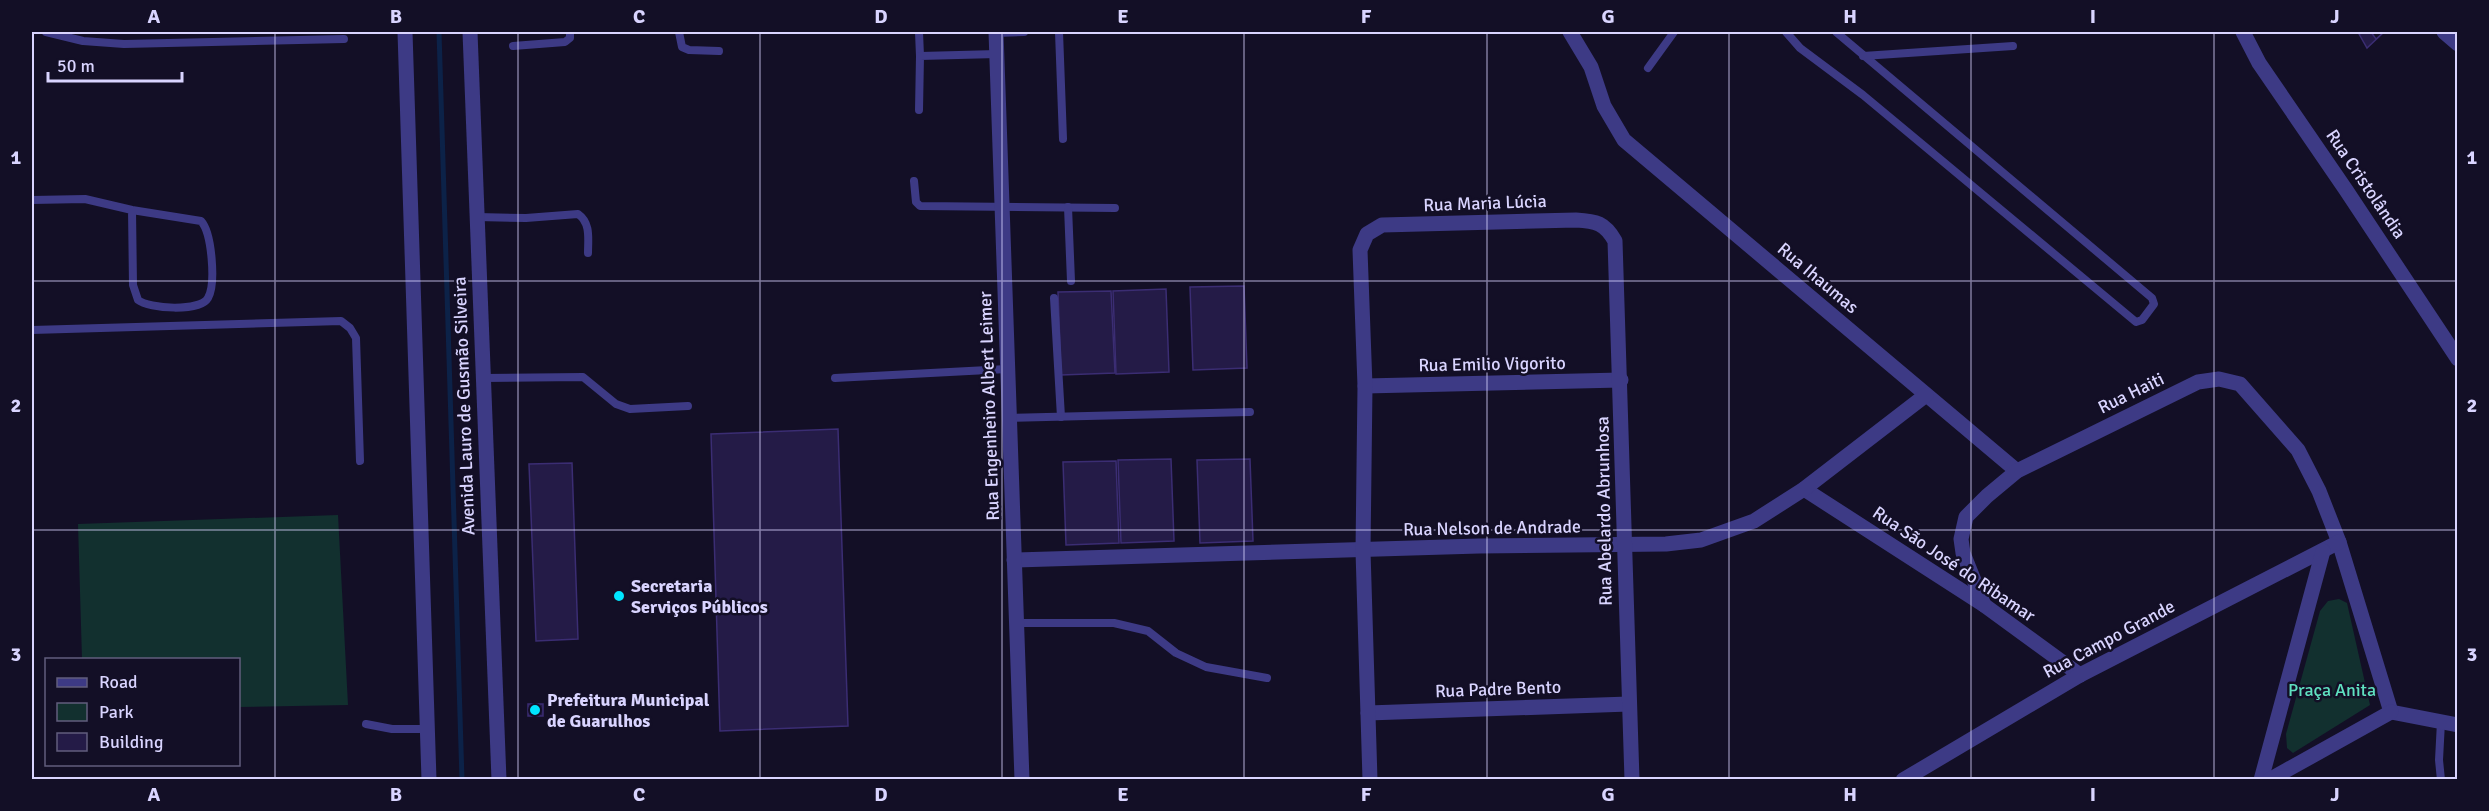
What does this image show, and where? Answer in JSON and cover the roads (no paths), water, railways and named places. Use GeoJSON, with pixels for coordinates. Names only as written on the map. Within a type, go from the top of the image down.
{"type":"FeatureCollection","features":[{"type":"Feature","properties":{"kind":"street"},"geometry":{"type":"LineString","coordinates":[[405,32],[429,780]]}},
{"type":"Feature","properties":{"kind":"street","name":"Avenida Lauro de Gusmão Silveira"},"geometry":{"type":"LineString","coordinates":[[470,32],[499,780]]}},
{"type":"Feature","properties":{"kind":"street","name":"Rua Engenheiro Albert Leimer"},"geometry":{"type":"LineString","coordinates":[[996,32],[1022,780]]}},
{"type":"Feature","properties":{"kind":"street","name":"Rua Ihaumas"},"geometry":{"type":"LineString","coordinates":[[1570,32],[1591,67],[1604,106],[1618,133],[1633,149],[2017,471]]}},
{"type":"Feature","properties":{"kind":"street","name":"Rua Cristolândia"},"geometry":{"type":"LineString","coordinates":[[2242,32],[2259,63],[2457,359]]}},
{"type":"Feature","properties":{"kind":"street"},"geometry":{"type":"LineString","coordinates":[[2444,32],[2457,44]]}},
{"type":"Feature","properties":{"kind":"street","name":"Rua Maria Lúcia"},"geometry":{"type":"LineString","coordinates":[[1365,386],[1360,250],[1367,234],[1382,225],[1595,221],[1608,228],[1615,242]]}},
{"type":"Feature","properties":{"kind":"street","name":"Rua Abelardo Abrunhosa"},"geometry":{"type":"LineString","coordinates":[[1615,242],[1632,780]]}},
{"type":"Feature","properties":{"kind":"street","name":"Rua Haiti"},"geometry":{"type":"LineString","coordinates":[[1984,605],[1963,553],[1962,530],[1966,517],[2017,471],[2198,382],[2219,378],[2240,384],[2298,450],[2319,491],[2339,542],[2391,712]]}},
{"type":"Feature","properties":{"kind":"street","name":"Rua Emilio Vigorito"},"geometry":{"type":"LineString","coordinates":[[1365,386],[1621,380]]}},
{"type":"Feature","properties":{"kind":"street"},"geometry":{"type":"LineString","coordinates":[[1365,386],[1363,551],[1370,780]]}},
{"type":"Feature","properties":{"kind":"street","name":"Rua Nelson de Andrade"},"geometry":{"type":"LineString","coordinates":[[1014,560],[1684,543],[1717,536],[1754,521],[1804,489],[1926,395]]}},
{"type":"Feature","properties":{"kind":"street","name":"Rua São José do Ribamar"},"geometry":{"type":"LineString","coordinates":[[1804,489],[1984,605],[2080,675]]}},
{"type":"Feature","properties":{"kind":"street","name":"Rua Campo Grande"},"geometry":{"type":"LineString","coordinates":[[1903,780],[2080,675],[2339,542]]}},
{"type":"Feature","properties":{"kind":"street"},"geometry":{"type":"LineString","coordinates":[[2261,780],[2323,551]]}},
{"type":"Feature","properties":{"kind":"street","name":"Rua Padre Bento"},"geometry":{"type":"LineString","coordinates":[[1368,713],[1629,704]]}},
{"type":"Feature","properties":{"kind":"street"},"geometry":{"type":"LineString","coordinates":[[2269,780],[2391,712],[2457,725]]}},
{"type":"Feature","properties":{"kind":"lane"},"geometry":{"type":"LineString","coordinates":[[46,32],[83,41],[124,44],[344,39]]}},
{"type":"Feature","properties":{"kind":"lane"},"geometry":{"type":"LineString","coordinates":[[513,46],[565,42],[570,38],[570,32]]}},
{"type":"Feature","properties":{"kind":"lane"},"geometry":{"type":"LineString","coordinates":[[678,32],[682,47],[689,50],[719,51]]}},
{"type":"Feature","properties":{"kind":"lane"},"geometry":{"type":"LineString","coordinates":[[919,32],[919,110]]}},
{"type":"Feature","properties":{"kind":"lane"},"geometry":{"type":"LineString","coordinates":[[996,32],[1024,32]]}},
{"type":"Feature","properties":{"kind":"lane"},"geometry":{"type":"LineString","coordinates":[[1059,32],[1063,139]]}},
{"type":"Feature","properties":{"kind":"lane"},"geometry":{"type":"LineString","coordinates":[[1648,68],[1674,32]]}},
{"type":"Feature","properties":{"kind":"lane"},"geometry":{"type":"LineString","coordinates":[[1786,32],[1800,48],[1863,95],[2136,321],[2142,320],[2154,304],[2152,298],[1836,32]]}},
{"type":"Feature","properties":{"kind":"lane"},"geometry":{"type":"LineString","coordinates":[[1863,56],[2013,46]]}},
{"type":"Feature","properties":{"kind":"lane"},"geometry":{"type":"LineString","coordinates":[[920,56],[997,54]]}},
{"type":"Feature","properties":{"kind":"lane"},"geometry":{"type":"LineString","coordinates":[[914,181],[916,202],[920,206],[1115,207]]}},
{"type":"Feature","properties":{"kind":"lane"},"geometry":{"type":"LineString","coordinates":[[32,200],[85,198],[132,210],[192,218],[206,227],[212,243],[210,295],[202,303],[186,307],[152,306],[138,300],[134,285],[132,210]]}},
{"type":"Feature","properties":{"kind":"lane"},"geometry":{"type":"LineString","coordinates":[[1068,207],[1071,281]]}},
{"type":"Feature","properties":{"kind":"lane"},"geometry":{"type":"LineString","coordinates":[[477,217],[526,218],[578,214],[584,218],[587,226],[588,254]]}},
{"type":"Feature","properties":{"kind":"lane"},"geometry":{"type":"LineString","coordinates":[[1054,298],[1061,417]]}},
{"type":"Feature","properties":{"kind":"lane"},"geometry":{"type":"LineString","coordinates":[[32,330],[341,321],[350,327],[356,338],[360,461]]}},
{"type":"Feature","properties":{"kind":"lane"},"geometry":{"type":"LineString","coordinates":[[835,378],[1007,369]]}},
{"type":"Feature","properties":{"kind":"lane"},"geometry":{"type":"LineString","coordinates":[[483,378],[583,377],[616,404],[630,409],[688,406]]}},
{"type":"Feature","properties":{"kind":"lane"},"geometry":{"type":"LineString","coordinates":[[1009,418],[1250,412]]}},
{"type":"Feature","properties":{"kind":"lane"},"geometry":{"type":"LineString","coordinates":[[1016,623],[1114,623],[1148,631],[1176,653],[1206,667],[1267,678]]}},
{"type":"Feature","properties":{"kind":"lane"},"geometry":{"type":"LineString","coordinates":[[2441,722],[2439,760],[2442,780]]}},
{"type":"Feature","properties":{"kind":"lane"},"geometry":{"type":"LineString","coordinates":[[366,724],[392,729],[427,729]]}},
{"type":"Feature","properties":{"kind":"waterway"},"geometry":{"type":"LineString","coordinates":[[439,32],[462,780]]}},
{"type":"Feature","properties":{"kind":"place","name":"Secretaria Serviços Públicos"},"geometry":{"type":"Point","coordinates":[619,596]}},
{"type":"Feature","properties":{"kind":"place","name":"Prefeitura Municipal de Guarulhos"},"geometry":{"type":"Point","coordinates":[535,710]}},
{"type":"Feature","properties":{"kind":"park label","name":"Praça Anita"},"geometry":{"type":"Point","coordinates":[2332,690]}}]}
